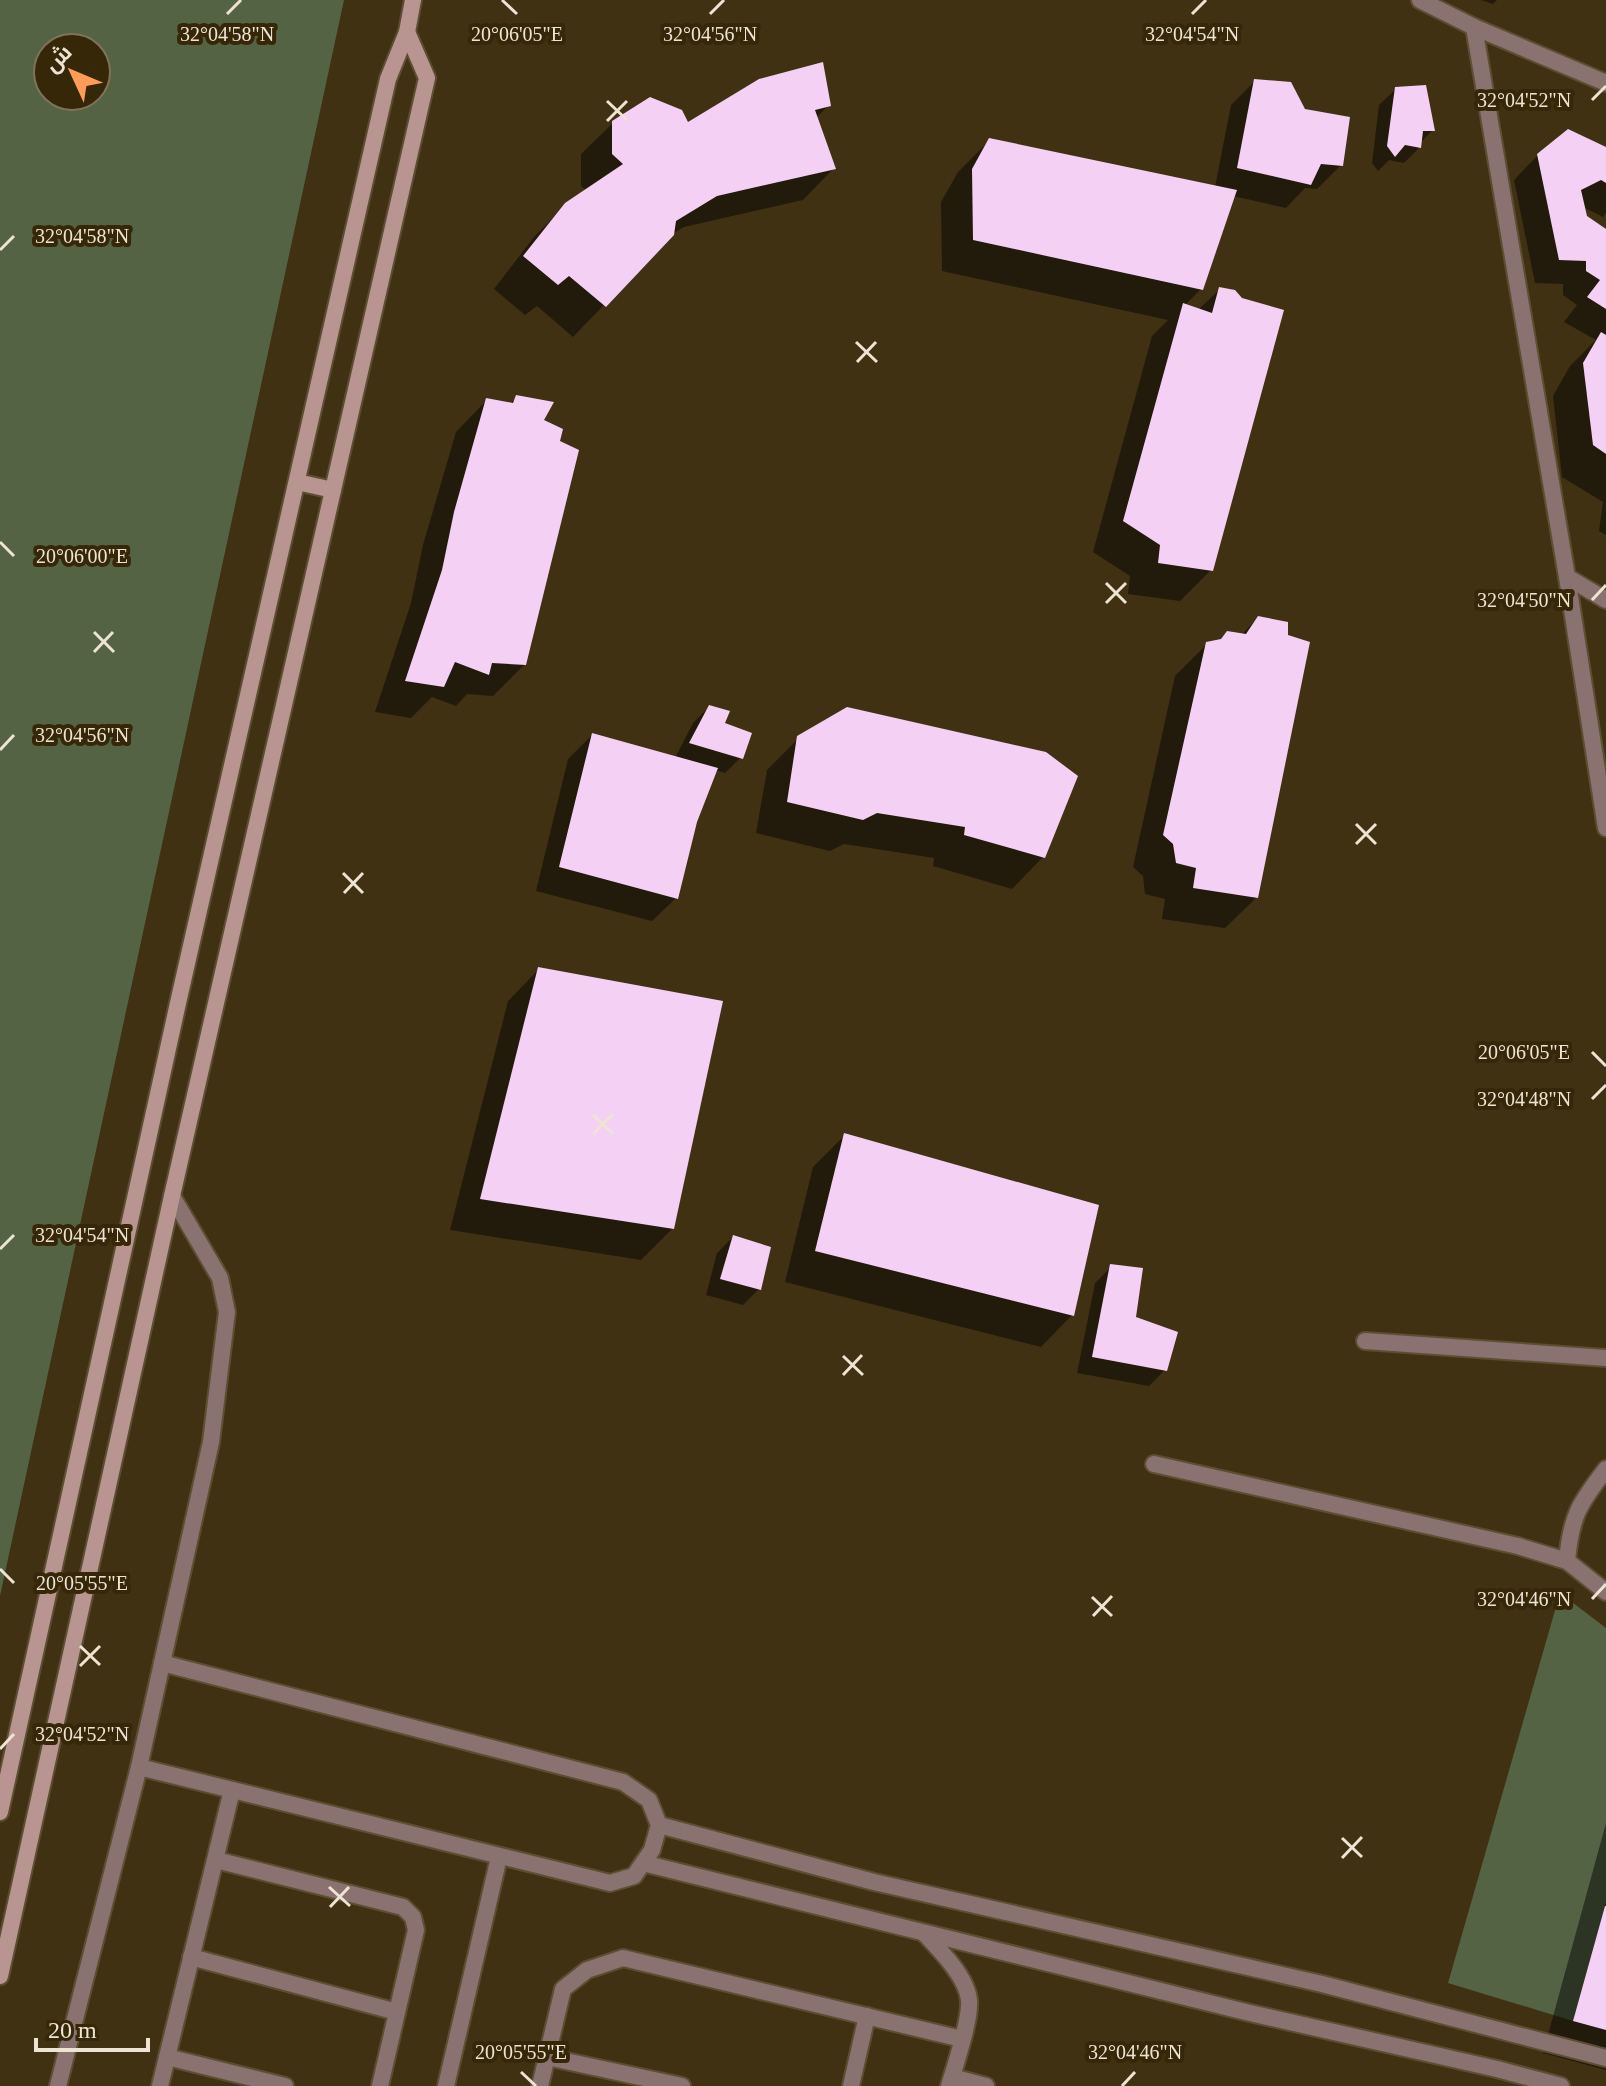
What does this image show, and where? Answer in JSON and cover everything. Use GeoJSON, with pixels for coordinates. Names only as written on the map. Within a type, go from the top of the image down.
{"type":"FeatureCollection","features":[{"type":"Feature","properties":{"kind":"main road"},"geometry":{"type":"LineString","coordinates":[[0,1812],[178,1003],[388,79],[407,32],[413,0]]}},
{"type":"Feature","properties":{"kind":"main road"},"geometry":{"type":"LineString","coordinates":[[0,1976],[172,1196],[427,78],[407,32]]}},
{"type":"Feature","properties":{"kind":"main road"},"geometry":{"type":"LineString","coordinates":[[297,482],[333,490]]}},
{"type":"Feature","properties":{"kind":"street"},"geometry":{"type":"LineString","coordinates":[[1420,0],[1474,27],[1606,83]]}},
{"type":"Feature","properties":{"kind":"street"},"geometry":{"type":"LineString","coordinates":[[1474,27],[1606,828]]}},
{"type":"Feature","properties":{"kind":"street"},"geometry":{"type":"LineString","coordinates":[[1567,577],[1606,600]]}},
{"type":"Feature","properties":{"kind":"street"},"geometry":{"type":"LineString","coordinates":[[58,2086],[139,1767],[211,1442],[227,1312],[220,1278],[172,1196]]}},
{"type":"Feature","properties":{"kind":"street"},"geometry":{"type":"LineString","coordinates":[[1365,1341],[1606,1358]]}},
{"type":"Feature","properties":{"kind":"street"},"geometry":{"type":"LineString","coordinates":[[1154,1464],[1518,1546],[1567,1561],[1606,1592]]}},
{"type":"Feature","properties":{"kind":"street"},"geometry":{"type":"LineString","coordinates":[[1567,1561],[1569,1535],[1575,1516],[1583,1499],[1606,1469]]}},
{"type":"Feature","properties":{"kind":"street"},"geometry":{"type":"LineString","coordinates":[[139,1767],[610,1883],[634,1876],[652,1850],[659,1825],[649,1800],[623,1782],[162,1663]]}},
{"type":"Feature","properties":{"kind":"street"},"geometry":{"type":"LineString","coordinates":[[160,2086],[232,1790]]}},
{"type":"Feature","properties":{"kind":"street"},"geometry":{"type":"LineString","coordinates":[[659,1825],[874,1882],[1322,1984],[1606,2058]]}},
{"type":"Feature","properties":{"kind":"street"},"geometry":{"type":"LineString","coordinates":[[446,2086],[499,1857]]}},
{"type":"Feature","properties":{"kind":"street"},"geometry":{"type":"LineString","coordinates":[[216,1860],[403,1907],[413,1917],[416,1930],[380,2086]]}},
{"type":"Feature","properties":{"kind":"street"},"geometry":{"type":"LineString","coordinates":[[643,1863],[1250,2013],[1561,2086]]}},
{"type":"Feature","properties":{"kind":"street"},"geometry":{"type":"LineString","coordinates":[[924,1933],[946,1958],[963,1984],[969,2000],[951,2082],[986,2086]]}},
{"type":"Feature","properties":{"kind":"street"},"geometry":{"type":"LineString","coordinates":[[191,1957],[397,2012]]}},
{"type":"Feature","properties":{"kind":"street"},"geometry":{"type":"LineString","coordinates":[[540,2086],[563,1989],[587,1970],[623,1958],[962,2039]]}},
{"type":"Feature","properties":{"kind":"street"},"geometry":{"type":"LineString","coordinates":[[851,2086],[867,2016]]}},
{"type":"Feature","properties":{"kind":"street"},"geometry":{"type":"LineString","coordinates":[[167,2057],[285,2086]]}},
{"type":"Feature","properties":{"kind":"street"},"geometry":{"type":"LineString","coordinates":[[547,2057],[682,2086]]}},
{"type":"Feature","properties":{"kind":"green space"},"geometry":{"type":"Polygon","coordinates":[[[0,0],[344,0],[0,1596],[0,0]]]}},
{"type":"Feature","properties":{"kind":"green space"},"geometry":{"type":"Polygon","coordinates":[[[1560,1593],[1606,1628],[1606,1902],[1573,2021],[1448,1983],[1560,1593]]]}},
{"type":"Feature","properties":{"kind":"building"},"geometry":{"type":"Polygon","coordinates":[[[823,62],[831,106],[815,110],[836,169],[717,196],[676,221],[674,235],[606,307],[569,276],[558,285],[523,256],[565,203],[623,164],[612,154],[612,121],[650,97],[682,110],[688,122],[759,79],[823,62]]]}},
{"type":"Feature","properties":{"kind":"building"},"geometry":{"type":"Polygon","coordinates":[[[1254,79],[1291,82],[1305,109],[1350,117],[1343,166],[1321,164],[1311,185],[1237,168],[1254,79]]]}},
{"type":"Feature","properties":{"kind":"building"},"geometry":{"type":"Polygon","coordinates":[[[1426,85],[1435,131],[1423,131],[1421,148],[1405,145],[1395,157],[1387,146],[1395,87],[1426,85]]]}},
{"type":"Feature","properties":{"kind":"building"},"geometry":{"type":"Polygon","coordinates":[[[1568,129],[1606,147],[1606,183],[1601,180],[1581,190],[1587,216],[1606,229],[1606,309],[1587,297],[1600,280],[1586,271],[1586,261],[1559,260],[1537,154],[1568,129]]]}},
{"type":"Feature","properties":{"kind":"building"},"geometry":{"type":"Polygon","coordinates":[[[989,138],[1237,190],[1203,290],[973,240],[972,169],[989,138]]]}},
{"type":"Feature","properties":{"kind":"building"},"geometry":{"type":"Polygon","coordinates":[[[1219,287],[1235,290],[1242,298],[1284,310],[1213,571],[1158,563],[1160,545],[1123,521],[1183,303],[1212,313],[1219,287]]]}},
{"type":"Feature","properties":{"kind":"building"},"geometry":{"type":"Polygon","coordinates":[[[1601,332],[1606,335],[1606,454],[1593,445],[1583,363],[1601,332]]]}},
{"type":"Feature","properties":{"kind":"building"},"geometry":{"type":"Polygon","coordinates":[[[516,395],[554,402],[544,420],[563,429],[560,441],[579,450],[526,665],[492,663],[489,675],[455,662],[444,687],[405,681],[442,570],[454,512],[486,398],[513,403],[516,395]]]}},
{"type":"Feature","properties":{"kind":"building"},"geometry":{"type":"Polygon","coordinates":[[[1258,616],[1288,622],[1288,635],[1310,642],[1258,898],[1193,888],[1196,868],[1176,863],[1173,844],[1163,835],[1206,642],[1221,639],[1227,631],[1246,634],[1258,616]]]}},
{"type":"Feature","properties":{"kind":"building"},"geometry":{"type":"Polygon","coordinates":[[[709,705],[730,711],[725,723],[752,733],[743,759],[689,743],[709,705]]]}},
{"type":"Feature","properties":{"kind":"building"},"geometry":{"type":"Polygon","coordinates":[[[847,707],[1046,752],[1078,776],[1045,858],[964,835],[965,827],[877,813],[863,820],[787,802],[797,736],[847,707]]]}},
{"type":"Feature","properties":{"kind":"building"},"geometry":{"type":"Polygon","coordinates":[[[592,733],[718,768],[697,822],[678,899],[559,867],[592,733]]]}},
{"type":"Feature","properties":{"kind":"building"},"geometry":{"type":"Polygon","coordinates":[[[538,967],[723,1001],[674,1229],[480,1199],[538,967]]]}},
{"type":"Feature","properties":{"kind":"building"},"geometry":{"type":"Polygon","coordinates":[[[844,1133],[1099,1205],[1074,1316],[815,1251],[844,1133]]]}},
{"type":"Feature","properties":{"kind":"building"},"geometry":{"type":"Polygon","coordinates":[[[733,1235],[771,1247],[761,1290],[720,1279],[733,1235]]]}},
{"type":"Feature","properties":{"kind":"building"},"geometry":{"type":"Polygon","coordinates":[[[1110,1264],[1143,1268],[1136,1317],[1178,1332],[1167,1371],[1092,1357],[1110,1264]]]}},
{"type":"Feature","properties":{"kind":"building"},"geometry":{"type":"Polygon","coordinates":[[[1606,1906],[1606,2030],[1573,2021],[1606,1906]]]}}]}
